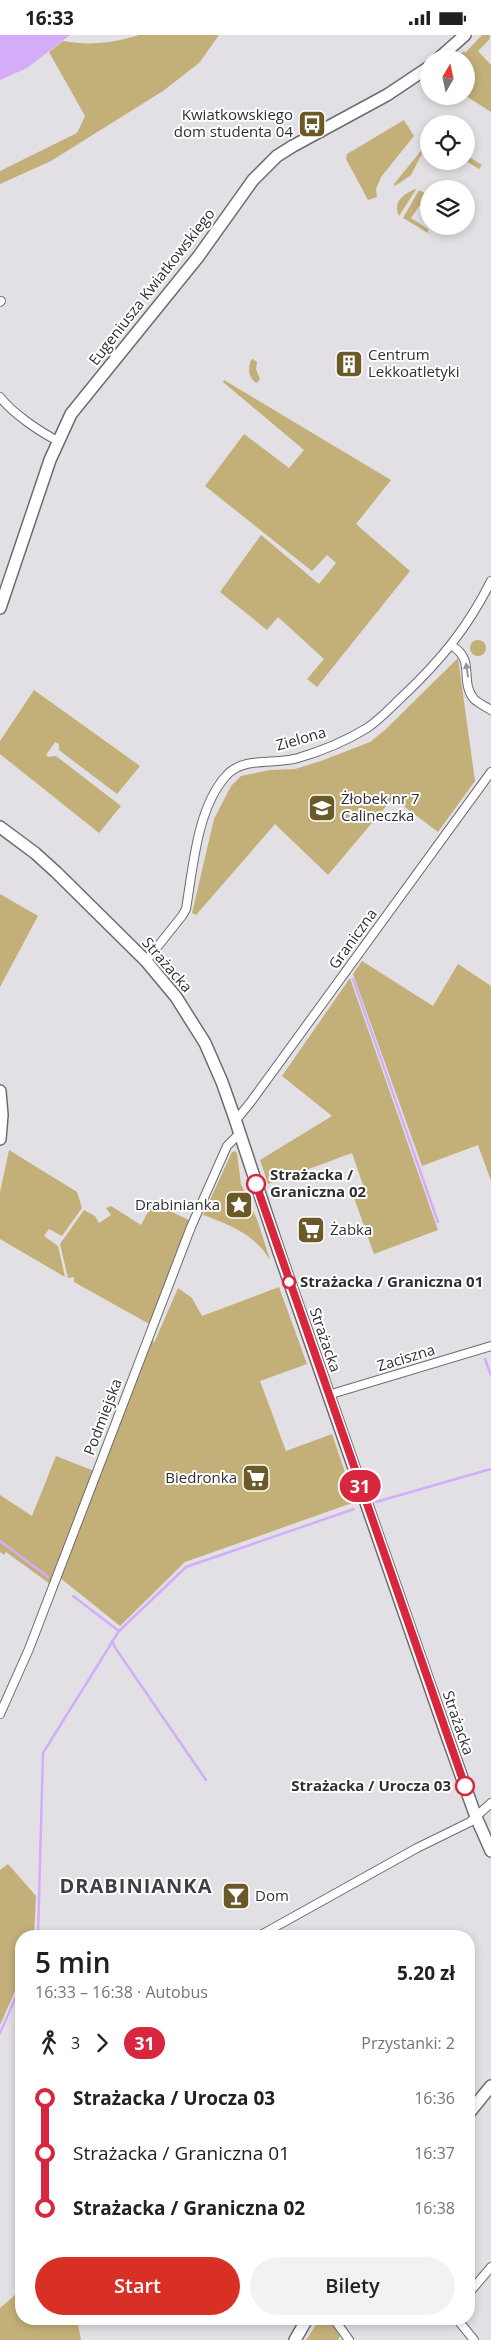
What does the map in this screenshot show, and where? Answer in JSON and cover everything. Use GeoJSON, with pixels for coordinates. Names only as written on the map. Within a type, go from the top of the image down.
{"type":"FeatureCollection","features":[{"type":"Feature","properties":{"kind":"street"},"geometry":{"type":"LineString","coordinates":[[448,50],[465,35]]}},
{"type":"Feature","properties":{"kind":"street","name":"Eugeniusza Kwiatkowskiego"},"geometry":{"type":"LineString","coordinates":[[0,608],[58,441],[79,402],[198,257],[235,204],[266,167],[293,146],[386,96],[420,73]]}},
{"type":"Feature","properties":{"kind":"street"},"geometry":{"type":"LineString","coordinates":[[0,397],[5,405],[42,432],[58,441]]}},
{"type":"Feature","properties":{"kind":"street","name":"Zielona"},"geometry":{"type":"LineString","coordinates":[[146,961],[186,909],[203,821],[212,798],[226,775],[246,763],[295,759],[356,735],[380,718],[452,646],[491,581]]}},
{"type":"Feature","properties":{"kind":"street"},"geometry":{"type":"LineString","coordinates":[[452,646],[461,652],[465,658],[469,689],[475,699],[491,710]]}},
{"type":"Feature","properties":{"kind":"street","name":"Graniczna"},"geometry":{"type":"LineString","coordinates":[[236,1120],[491,773]]}},
{"type":"Feature","properties":{"kind":"street","name":"Strażacka"},"geometry":{"type":"LineString","coordinates":[[0,827],[49,865],[146,961],[180,1004],[205,1043],[236,1120],[239,1134],[328,1395],[476,1817],[491,1851]]}},
{"type":"Feature","properties":{"kind":"street"},"geometry":{"type":"LineString","coordinates":[[0,1091],[2,1115],[0,1139]]}},
{"type":"Feature","properties":{"kind":"street","name":"Podmiejska"},"geometry":{"type":"LineString","coordinates":[[0,1714],[29,1649],[191,1227],[227,1146],[239,1134]]}},
{"type":"Feature","properties":{"kind":"street","name":"Zaciszna"},"geometry":{"type":"LineString","coordinates":[[328,1395],[491,1346]]}},
{"type":"Feature","properties":{"kind":"street"},"geometry":{"type":"LineString","coordinates":[[269,1930],[476,1817],[491,1803]]}},
{"type":"Feature","properties":{"kind":"street"},"geometry":{"type":"LineString","coordinates":[[475,2106],[491,2086]]}},
{"type":"Feature","properties":{"kind":"street"},"geometry":{"type":"LineString","coordinates":[[475,2286],[491,2267]]}},
{"type":"Feature","properties":{"kind":"street"},"geometry":{"type":"LineString","coordinates":[[295,2340],[304,2325]]}},
{"type":"Feature","properties":{"kind":"street"},"geometry":{"type":"LineString","coordinates":[[338,2325],[349,2340]]}},
{"type":"Feature","properties":{"kind":"street"},"geometry":{"type":"LineString","coordinates":[[462,2325],[474,2340]]}},
{"type":"Feature","properties":{"kind":"shaded area"},"geometry":{"type":"Polygon","coordinates":[[[0,35],[70,35],[27,68],[0,80],[0,35]]]}},
{"type":"Feature","properties":{"kind":"shaded area"},"geometry":{"type":"Polygon","coordinates":[[[139,35],[219,35],[199,63],[163,91],[51,161],[0,184],[0,171],[77,133],[85,116],[49,52],[63,41],[101,43],[139,35]]]}},
{"type":"Feature","properties":{"kind":"shaded area"},"geometry":{"type":"Polygon","coordinates":[[[482,35],[490,35],[489,40],[478,51],[491,65],[491,112],[475,102],[475,50],[468,50],[482,35]]]}},
{"type":"Feature","properties":{"kind":"shaded area"},"geometry":{"type":"Polygon","coordinates":[[[404,120],[414,136],[381,177],[376,189],[377,197],[368,200],[346,159],[347,154],[404,120]]]}},
{"type":"Feature","properties":{"kind":"shaded area"},"geometry":{"type":"Polygon","coordinates":[[[420,152],[420,158],[411,175],[395,186],[394,184],[420,152]]]}},
{"type":"Feature","properties":{"kind":"shaded area"},"geometry":{"type":"Polygon","coordinates":[[[475,161],[482,165],[479,169],[475,167],[475,161]]]}},
{"type":"Feature","properties":{"kind":"shaded area"},"geometry":{"type":"Polygon","coordinates":[[[417,188],[399,216],[397,210],[398,202],[404,195],[417,188]]]}},
{"type":"Feature","properties":{"kind":"shaded area"},"geometry":{"type":"Polygon","coordinates":[[[420,190],[420,205],[411,218],[420,224],[420,228],[403,218],[420,190]]]}},
{"type":"Feature","properties":{"kind":"shaded area"},"geometry":{"type":"Polygon","coordinates":[[[253,359],[257,362],[256,369],[260,379],[257,383],[252,379],[249,370],[251,360],[253,359]]]}},
{"type":"Feature","properties":{"kind":"shaded area"},"geometry":{"type":"Polygon","coordinates":[[[224,380],[391,480],[356,524],[410,571],[317,687],[307,679],[324,659],[278,617],[267,630],[220,592],[261,535],[319,584],[336,563],[327,555],[312,571],[205,486],[244,434],[289,468],[304,450],[223,382],[224,380]]]}},
{"type":"Feature","properties":{"kind":"shaded area"},"geometry":{"type":"Polygon","coordinates":[[[478,640],[486,648],[478,656],[470,648],[478,640]]]}},
{"type":"Feature","properties":{"kind":"shaded area"},"geometry":{"type":"Polygon","coordinates":[[[458,658],[475,781],[438,832],[393,798],[328,875],[275,824],[196,915],[192,913],[214,819],[231,786],[241,776],[270,770],[295,769],[370,742],[385,730],[458,658]]]}},
{"type":"Feature","properties":{"kind":"shaded area"},"geometry":{"type":"Polygon","coordinates":[[[34,690],[140,766],[117,794],[59,750],[59,744],[55,742],[46,755],[49,757],[56,756],[121,806],[99,833],[0,754],[0,741],[34,690]]]}},
{"type":"Feature","properties":{"kind":"shaded area"},"geometry":{"type":"Polygon","coordinates":[[[0,894],[38,916],[0,987],[0,894]]]}},
{"type":"Feature","properties":{"kind":"shaded area"},"geometry":{"type":"Polygon","coordinates":[[[362,961],[433,1006],[458,964],[491,986],[491,1181],[478,1145],[422,1166],[353,974],[362,961]]]}},
{"type":"Feature","properties":{"kind":"shaded area"},"geometry":{"type":"Polygon","coordinates":[[[350,978],[438,1230],[374,1254],[352,1192],[364,1188],[352,1153],[268,1184],[260,1160],[332,1116],[282,1076],[350,978]]]}},
{"type":"Feature","properties":{"kind":"shaded area"},"geometry":{"type":"Polygon","coordinates":[[[9,1150],[77,1192],[82,1208],[62,1236],[49,1229],[44,1236],[58,1246],[65,1277],[0,1239],[0,1192],[9,1150]]]}},
{"type":"Feature","properties":{"kind":"shaded area"},"geometry":{"type":"Polygon","coordinates":[[[235,1151],[237,1153],[241,1184],[258,1222],[270,1260],[257,1244],[241,1231],[203,1215],[232,1152],[235,1151]]]}},
{"type":"Feature","properties":{"kind":"shaded area"},"geometry":{"type":"Polygon","coordinates":[[[153,1203],[191,1221],[151,1325],[74,1282],[74,1277],[68,1278],[60,1244],[84,1210],[95,1216],[99,1223],[111,1215],[106,1208],[111,1206],[141,1225],[153,1203]]]}},
{"type":"Feature","properties":{"kind":"shaded area"},"geometry":{"type":"Polygon","coordinates":[[[279,1287],[307,1364],[260,1381],[286,1451],[332,1434],[355,1502],[185,1562],[120,1626],[59,1577],[152,1337],[154,1343],[178,1288],[192,1298],[202,1316],[279,1287]]]}},
{"type":"Feature","properties":{"kind":"shaded area"},"geometry":{"type":"Polygon","coordinates":[[[56,1456],[94,1471],[50,1584],[6,1552],[4,1555],[0,1552],[0,1495],[32,1516],[56,1456]]]}},
{"type":"Feature","properties":{"kind":"shaded area"},"geometry":{"type":"Polygon","coordinates":[[[8,1864],[36,1896],[34,1930],[15,1930],[15,1991],[0,2025],[0,1870],[8,1864]]]}},
{"type":"Feature","properties":{"kind":"shaded area"},"geometry":{"type":"Polygon","coordinates":[[[15,2294],[15,2325],[78,2325],[81,2340],[0,2340],[0,2308],[15,2294]]]}},
{"type":"Feature","properties":{"kind":"shaded area"},"geometry":{"type":"Polygon","coordinates":[[[316,2325],[333,2325],[340,2336],[338,2340],[306,2340],[316,2325]]]}},
{"type":"Feature","properties":{"kind":"waterway"},"geometry":{"type":"LineString","coordinates":[[353,979],[438,1222]]}},
{"type":"Feature","properties":{"kind":"waterway"},"geometry":{"type":"LineString","coordinates":[[485,1359],[491,1375]]}},
{"type":"Feature","properties":{"kind":"waterway"},"geometry":{"type":"LineString","coordinates":[[376,1502],[491,1469]]}},
{"type":"Feature","properties":{"kind":"waterway"},"geometry":{"type":"LineString","coordinates":[[119,1631],[186,1567],[354,1509]]}},
{"type":"Feature","properties":{"kind":"waterway"},"geometry":{"type":"LineString","coordinates":[[0,1541],[48,1577]]}},
{"type":"Feature","properties":{"kind":"waterway"},"geometry":{"type":"LineString","coordinates":[[38,1930],[43,1753],[119,1631],[73,1596]]}},
{"type":"Feature","properties":{"kind":"waterway"},"geometry":{"type":"LineString","coordinates":[[112,1641],[206,1780]]}},
{"type":"Feature","properties":{"kind":"waterway"},"geometry":{"type":"LineString","coordinates":[[0,2033],[15,1999]]}},
{"type":"Feature","properties":{"kind":"bus line","name":"31"},"geometry":{"type":"LineString","coordinates":[[256,1184],[465,1786]]}},
{"type":"Feature","properties":{"kind":"place","name":"Kwiatkowskiego dom studenta 04"},"geometry":{"type":"Point","coordinates":[312,124]}},
{"type":"Feature","properties":{"kind":"place","name":"Centrum Lekkoatletyki"},"geometry":{"type":"Point","coordinates":[349,364]}},
{"type":"Feature","properties":{"kind":"place","name":"Żłobek nr 7 Calineczka"},"geometry":{"type":"Point","coordinates":[322,808]}},
{"type":"Feature","properties":{"kind":"place","name":"Strażacka / Graniczna 02"},"geometry":{"type":"Point","coordinates":[256,1184]}},
{"type":"Feature","properties":{"kind":"place","name":"Drabinianka"},"geometry":{"type":"Point","coordinates":[239,1205]}},
{"type":"Feature","properties":{"kind":"place","name":"Żabka"},"geometry":{"type":"Point","coordinates":[311,1230]}},
{"type":"Feature","properties":{"kind":"place","name":"Strażacka / Graniczna 01"},"geometry":{"type":"Point","coordinates":[289,1282]}},
{"type":"Feature","properties":{"kind":"place","name":"Biedronka"},"geometry":{"type":"Point","coordinates":[256,1478]}},
{"type":"Feature","properties":{"kind":"place","name":"Strażacka / Urocza 03"},"geometry":{"type":"Point","coordinates":[465,1786]}},
{"type":"Feature","properties":{"kind":"place","name":"Dom"},"geometry":{"type":"Point","coordinates":[236,1896]}},
{"type":"Feature","properties":{"kind":"district","name":"DRABINIANKA"},"geometry":{"type":"Point","coordinates":[136,1886]}}]}
